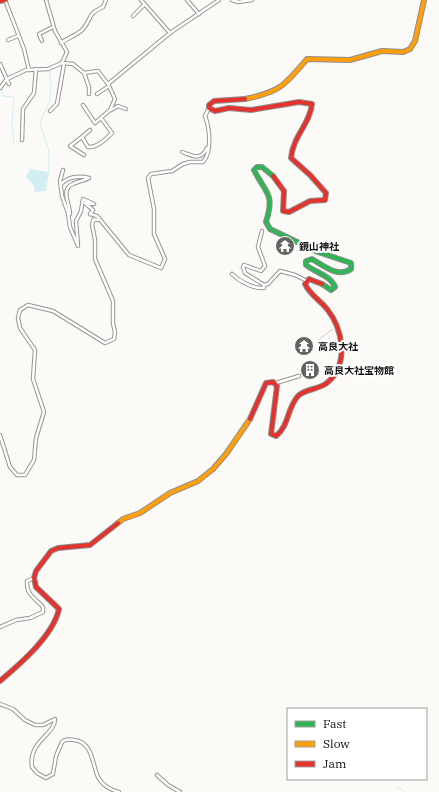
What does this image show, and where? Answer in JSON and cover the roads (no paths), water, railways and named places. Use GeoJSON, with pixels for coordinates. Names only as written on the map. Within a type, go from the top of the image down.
{"type":"FeatureCollection","features":[{"type":"Feature","properties":{"kind":"street"},"geometry":{"type":"LineString","coordinates":[[0,1],[5,0],[24,49],[29,70]]}},
{"type":"Feature","properties":{"kind":"street"},"geometry":{"type":"LineString","coordinates":[[46,0],[53,27],[66,52],[57,104],[50,111]]}},
{"type":"Feature","properties":{"kind":"street"},"geometry":{"type":"LineString","coordinates":[[61,43],[82,30],[91,14],[95,10],[103,7],[106,0]]}},
{"type":"Feature","properties":{"kind":"street"},"geometry":{"type":"LineString","coordinates":[[141,0],[170,33]]}},
{"type":"Feature","properties":{"kind":"street"},"geometry":{"type":"LineString","coordinates":[[187,0],[199,14]]}},
{"type":"Feature","properties":{"kind":"street"},"geometry":{"type":"LineString","coordinates":[[97,94],[170,33],[219,0]]}},
{"type":"Feature","properties":{"kind":"street"},"geometry":{"type":"LineString","coordinates":[[232,0],[238,2],[252,0]]}},
{"type":"Feature","properties":{"kind":"street"},"geometry":{"type":"LineString","coordinates":[[90,214],[97,216],[98,220],[106,226],[116,242],[129,255],[152,266],[163,268],[164,255],[154,234],[154,209],[148,178],[152,174],[172,171],[183,164],[203,162],[207,158],[211,133],[205,116],[209,105],[214,101],[242,100],[272,92],[285,85],[307,59],[312,58],[337,61],[350,60],[382,51],[403,52],[410,49],[415,41],[424,0]]}},
{"type":"Feature","properties":{"kind":"street"},"geometry":{"type":"LineString","coordinates":[[133,16],[145,4]]}},
{"type":"Feature","properties":{"kind":"street"},"geometry":{"type":"LineString","coordinates":[[42,41],[39,34],[53,27]]}},
{"type":"Feature","properties":{"kind":"street"},"geometry":{"type":"LineString","coordinates":[[8,40],[18,36]]}},
{"type":"Feature","properties":{"kind":"street"},"geometry":{"type":"LineString","coordinates":[[0,88],[7,79],[29,70],[48,69],[63,63],[76,65],[84,73],[89,87],[89,94]]}},
{"type":"Feature","properties":{"kind":"street"},"geometry":{"type":"LineString","coordinates":[[0,64],[9,84]]}},
{"type":"Feature","properties":{"kind":"street"},"geometry":{"type":"LineString","coordinates":[[22,140],[23,109],[34,93],[36,70]]}},
{"type":"Feature","properties":{"kind":"street"},"geometry":{"type":"LineString","coordinates":[[84,73],[98,71],[108,85],[115,99],[110,110]]}},
{"type":"Feature","properties":{"kind":"street"},"geometry":{"type":"LineString","coordinates":[[59,90],[62,96]]}},
{"type":"Feature","properties":{"kind":"street"},"geometry":{"type":"LineString","coordinates":[[209,108],[215,111],[226,107],[252,110],[296,103],[312,104],[312,109],[309,116],[292,143],[292,158],[310,175],[326,194],[326,197],[322,201],[310,201],[288,212],[283,211],[283,188],[267,170],[262,167],[257,167],[254,170],[254,173],[270,193],[272,200],[272,206],[266,222],[270,229],[318,252],[348,260],[352,266],[349,272],[335,272],[315,260],[309,259],[306,261],[307,267],[332,280],[334,287],[331,290],[328,290],[313,280],[307,281],[295,275],[280,271],[268,284],[264,285],[264,288],[254,287],[232,274]]}},
{"type":"Feature","properties":{"kind":"street"},"geometry":{"type":"LineString","coordinates":[[83,105],[95,123],[110,110],[118,106],[126,109]]}},
{"type":"Feature","properties":{"kind":"street"},"geometry":{"type":"LineString","coordinates":[[82,137],[89,148],[101,142],[112,133],[101,118]]}},
{"type":"Feature","properties":{"kind":"street"},"geometry":{"type":"LineString","coordinates":[[84,155],[70,146],[90,130]]}},
{"type":"Feature","properties":{"kind":"street"},"geometry":{"type":"LineString","coordinates":[[182,152],[200,157],[208,148]]}},
{"type":"Feature","properties":{"kind":"street"},"geometry":{"type":"LineString","coordinates":[[63,170],[60,185],[62,196],[69,217],[70,227],[78,246],[76,221],[81,211],[83,199],[94,204],[85,203],[93,210],[90,214]]}},
{"type":"Feature","properties":{"kind":"street"},"geometry":{"type":"LineString","coordinates":[[60,185],[71,178],[84,176],[89,178],[70,185],[68,188],[66,195],[70,212],[69,217]]}},
{"type":"Feature","properties":{"kind":"street"},"geometry":{"type":"LineString","coordinates":[[0,435],[10,467],[17,475],[24,474],[34,460],[36,438],[44,412],[33,379],[35,350],[18,322],[18,313],[24,307],[28,305],[37,306],[53,311],[105,343],[114,339],[113,300],[95,259],[95,240],[92,224],[93,220],[90,214]]}},
{"type":"Feature","properties":{"kind":"street"},"geometry":{"type":"LineString","coordinates":[[93,220],[98,220]]}},
{"type":"Feature","properties":{"kind":"street"},"geometry":{"type":"LineString","coordinates":[[262,232],[258,247],[265,263],[263,269],[258,270],[247,265],[244,265],[243,267],[245,273],[264,285]]}},
{"type":"Feature","properties":{"kind":"street"},"geometry":{"type":"LineString","coordinates":[[276,384],[271,434],[276,436],[280,434],[284,428],[296,398],[307,390],[319,389],[328,383],[339,367],[342,354],[338,328],[332,315],[306,286],[307,281]]}},
{"type":"Feature","properties":{"kind":"street"},"geometry":{"type":"LineString","coordinates":[[0,681],[28,654],[52,627],[59,613],[59,609],[56,605],[36,587],[34,578],[36,571],[51,551],[58,548],[90,545],[123,519],[140,514],[148,506],[176,490],[192,485],[222,460],[230,446],[252,416],[266,383],[269,381],[276,384],[299,376]]}},
{"type":"Feature","properties":{"kind":"street"},"geometry":{"type":"LineString","coordinates":[[0,627],[16,620],[30,618],[43,612],[43,607],[32,597],[28,590],[27,581],[34,578]]}},
{"type":"Feature","properties":{"kind":"street"},"geometry":{"type":"LineString","coordinates":[[0,704],[13,709],[25,720],[35,725],[43,725],[55,719],[53,726],[34,749],[32,767],[39,775],[46,778],[53,774],[56,756],[62,742],[68,739],[77,740],[85,745],[92,755],[99,778],[108,787],[119,792]]}},
{"type":"Feature","properties":{"kind":"street"},"geometry":{"type":"LineString","coordinates":[[157,774],[168,785],[180,792]]}},
{"type":"Feature","properties":{"kind":"water"},"geometry":{"type":"Polygon","coordinates":[[[30,169],[49,172],[46,191],[35,192],[33,185],[26,177],[30,169]]]}},
{"type":"Feature","properties":{"kind":"waterway"},"geometry":{"type":"LineString","coordinates":[[50,67],[60,62]]}},
{"type":"Feature","properties":{"kind":"waterway"},"geometry":{"type":"LineString","coordinates":[[49,69],[51,85],[50,100],[40,123],[49,151],[49,172]]}},
{"type":"Feature","properties":{"kind":"waterway"},"geometry":{"type":"LineString","coordinates":[[2,90],[3,96],[14,97],[12,125],[14,143]]}},
{"type":"Feature","properties":{"kind":"waterway"},"geometry":{"type":"LineString","coordinates":[[396,787],[406,792]]}},
{"type":"Feature","properties":{"kind":"tram line"},"geometry":{"type":"LineString","coordinates":[[318,340],[333,329]]}},
{"type":"Feature","properties":{"kind":"place","name":"鏡山神社"},"geometry":{"type":"Point","coordinates":[285,246]}},
{"type":"Feature","properties":{"kind":"place","name":"高良大社"},"geometry":{"type":"Point","coordinates":[304,346]}},
{"type":"Feature","properties":{"kind":"place","name":"高良大社宝物館"},"geometry":{"type":"Point","coordinates":[310,370]}}]}
